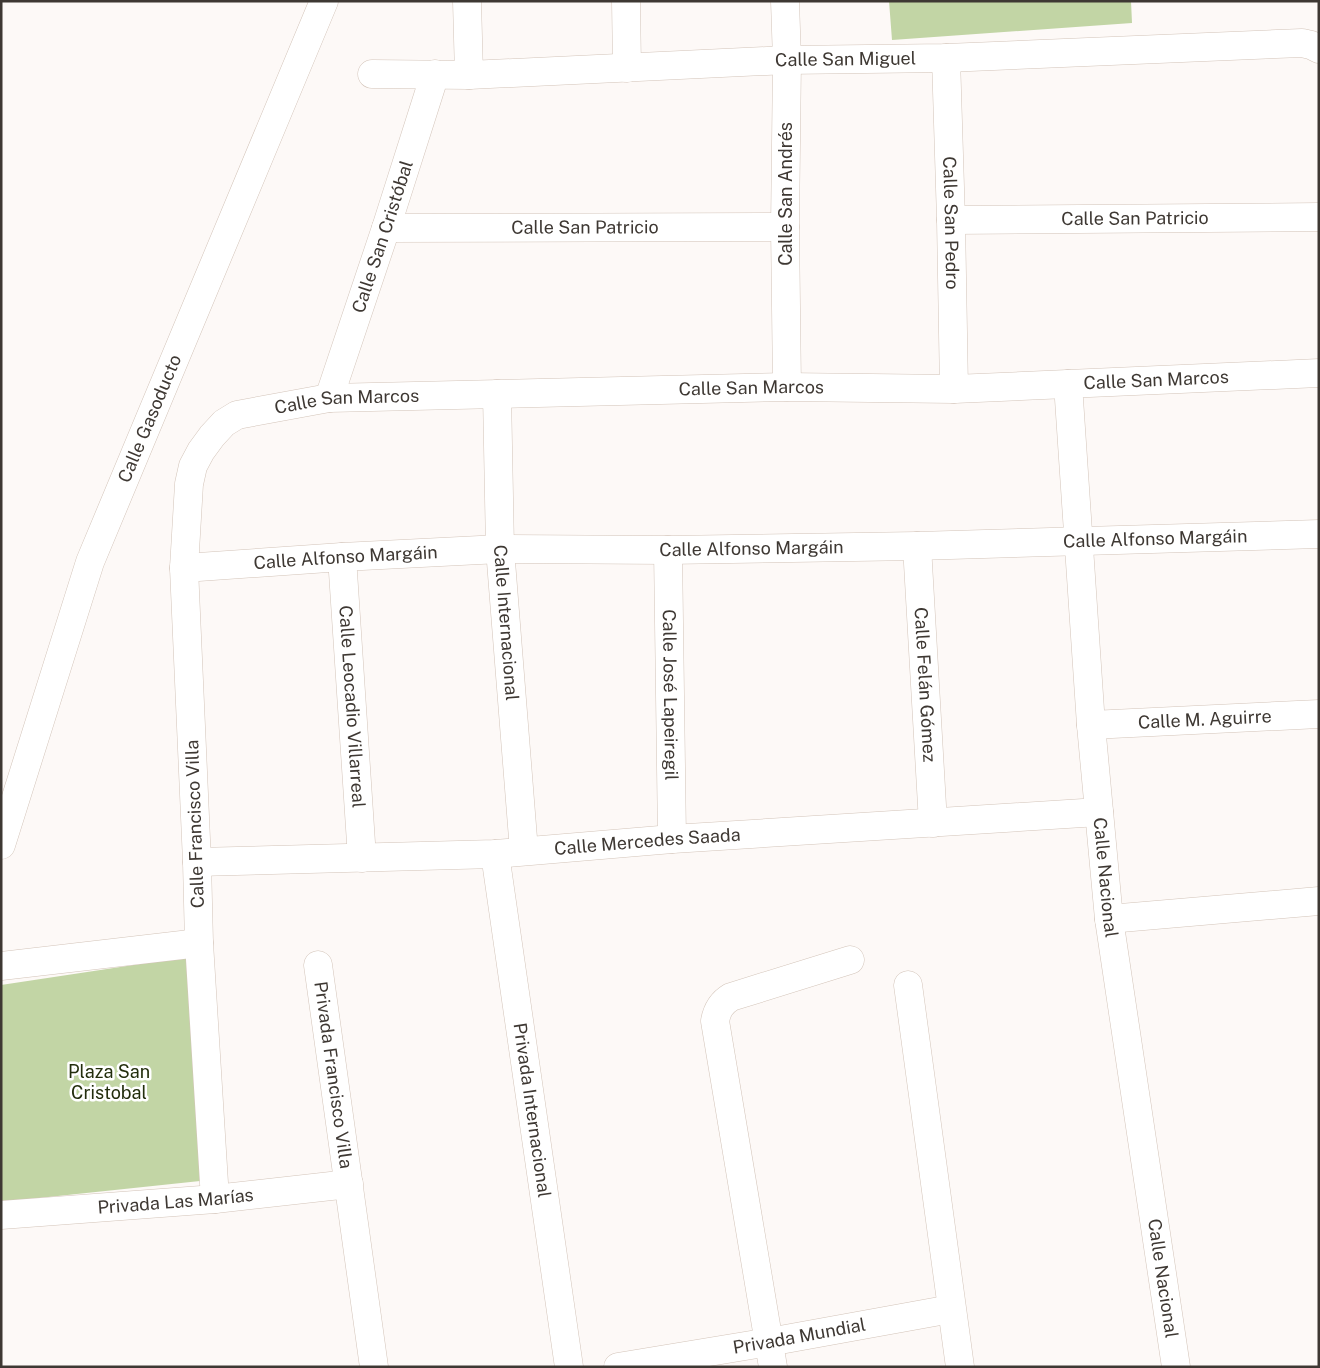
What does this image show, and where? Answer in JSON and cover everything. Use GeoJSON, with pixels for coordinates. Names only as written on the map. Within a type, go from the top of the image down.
{"type":"FeatureCollection","features":[{"type":"Feature","properties":{"kind":"street","name":"Calle Gasoducto"},"geometry":{"type":"LineString","coordinates":[[1,844],[90,562],[324,1]]}},
{"type":"Feature","properties":{"kind":"street"},"geometry":{"type":"LineString","coordinates":[[467,1],[469,75]]}},
{"type":"Feature","properties":{"kind":"street"},"geometry":{"type":"LineString","coordinates":[[626,1],[626,68]]}},
{"type":"Feature","properties":{"kind":"street","name":"Calle San Andrés"},"geometry":{"type":"LineString","coordinates":[[785,1],[787,60],[785,226],[787,387]]}},
{"type":"Feature","properties":{"kind":"street","name":"Calle San Miguel"},"geometry":{"type":"LineString","coordinates":[[372,74],[469,75],[787,60],[946,58],[1302,43],[1319,49]]}},
{"type":"Feature","properties":{"kind":"street","name":"Calle San Pedro"},"geometry":{"type":"LineString","coordinates":[[946,58],[954,389]]}},
{"type":"Feature","properties":{"kind":"street","name":"Calle San Cristóbal"},"geometry":{"type":"LineString","coordinates":[[329,398],[435,74]]}},
{"type":"Feature","properties":{"kind":"street","name":"Calle San Patricio"},"geometry":{"type":"LineString","coordinates":[[951,220],[1319,217]]}},
{"type":"Feature","properties":{"kind":"street","name":"Calle San Patricio"},"geometry":{"type":"LineString","coordinates":[[386,228],[785,226]]}},
{"type":"Feature","properties":{"kind":"street","name":"Calle San Marcos"},"geometry":{"type":"LineString","coordinates":[[201,451],[224,423],[237,415],[329,398],[787,387],[954,389],[1319,373]]}},
{"type":"Feature","properties":{"kind":"street","name":"Calle Nacional"},"geometry":{"type":"LineString","coordinates":[[1068,384],[1091,725],[1109,919],[1176,1367]]}},
{"type":"Feature","properties":{"kind":"street","name":"Calle Internacional"},"geometry":{"type":"LineString","coordinates":[[497,394],[500,549],[524,851]]}},
{"type":"Feature","properties":{"kind":"street","name":"Calle Francisco Villa"},"geometry":{"type":"LineString","coordinates":[[201,451],[193,466],[189,484],[184,568],[200,943],[215,1199]]}},
{"type":"Feature","properties":{"kind":"street","name":"Calle Alfonso Margáin"},"geometry":{"type":"LineString","coordinates":[[184,568],[500,549],[668,550],[917,546],[1319,534]]}},
{"type":"Feature","properties":{"kind":"street","name":"Calle Felán Gómez"},"geometry":{"type":"LineString","coordinates":[[917,546],[933,823]]}},
{"type":"Feature","properties":{"kind":"street","name":"Calle José Lapeiregil"},"geometry":{"type":"LineString","coordinates":[[668,550],[672,839]]}},
{"type":"Feature","properties":{"kind":"street","name":"Calle Leocadio Villarreal"},"geometry":{"type":"LineString","coordinates":[[342,557],[362,858]]}},
{"type":"Feature","properties":{"kind":"street","name":"Calle M. Aguirre"},"geometry":{"type":"LineString","coordinates":[[1091,725],[1319,714]]}},
{"type":"Feature","properties":{"kind":"street","name":"Calle Mercedes Saada"},"geometry":{"type":"LineString","coordinates":[[198,862],[495,854],[672,839],[1099,812]]}},
{"type":"Feature","properties":{"kind":"street","name":"Privada Internacional"},"geometry":{"type":"LineString","coordinates":[[495,854],[569,1367]]}},
{"type":"Feature","properties":{"kind":"street"},"geometry":{"type":"LineString","coordinates":[[1109,919],[1319,901]]}},
{"type":"Feature","properties":{"kind":"street"},"geometry":{"type":"LineString","coordinates":[[1,966],[200,943]]}},
{"type":"Feature","properties":{"kind":"street"},"geometry":{"type":"LineString","coordinates":[[771,1355],[715,1021],[716,1012],[725,1000],[732,997],[850,960]]}},
{"type":"Feature","properties":{"kind":"street","name":"Privada Francisco Villa"},"geometry":{"type":"LineString","coordinates":[[318,965],[349,1184]]}},
{"type":"Feature","properties":{"kind":"street"},"geometry":{"type":"LineString","coordinates":[[908,985],[960,1367]]}},
{"type":"Feature","properties":{"kind":"street"},"geometry":{"type":"LineString","coordinates":[[349,1184],[374,1367]]}},
{"type":"Feature","properties":{"kind":"street","name":"Privada Las Marías"},"geometry":{"type":"LineString","coordinates":[[1,1215],[215,1199],[349,1184]]}},
{"type":"Feature","properties":{"kind":"street","name":"Privada Mundial"},"geometry":{"type":"LineString","coordinates":[[618,1367],[771,1355],[951,1309]]}},
{"type":"Feature","properties":{"kind":"green space"},"geometry":{"type":"Polygon","coordinates":[[[889,1],[1131,1],[1132,23],[892,40],[889,1]]]}},
{"type":"Feature","properties":{"kind":"green space","name":"Plaza San Cristobal"},"geometry":{"type":"Polygon","coordinates":[[[213,953],[219,1179],[1,1202],[1,985],[213,953]]]}}]}
